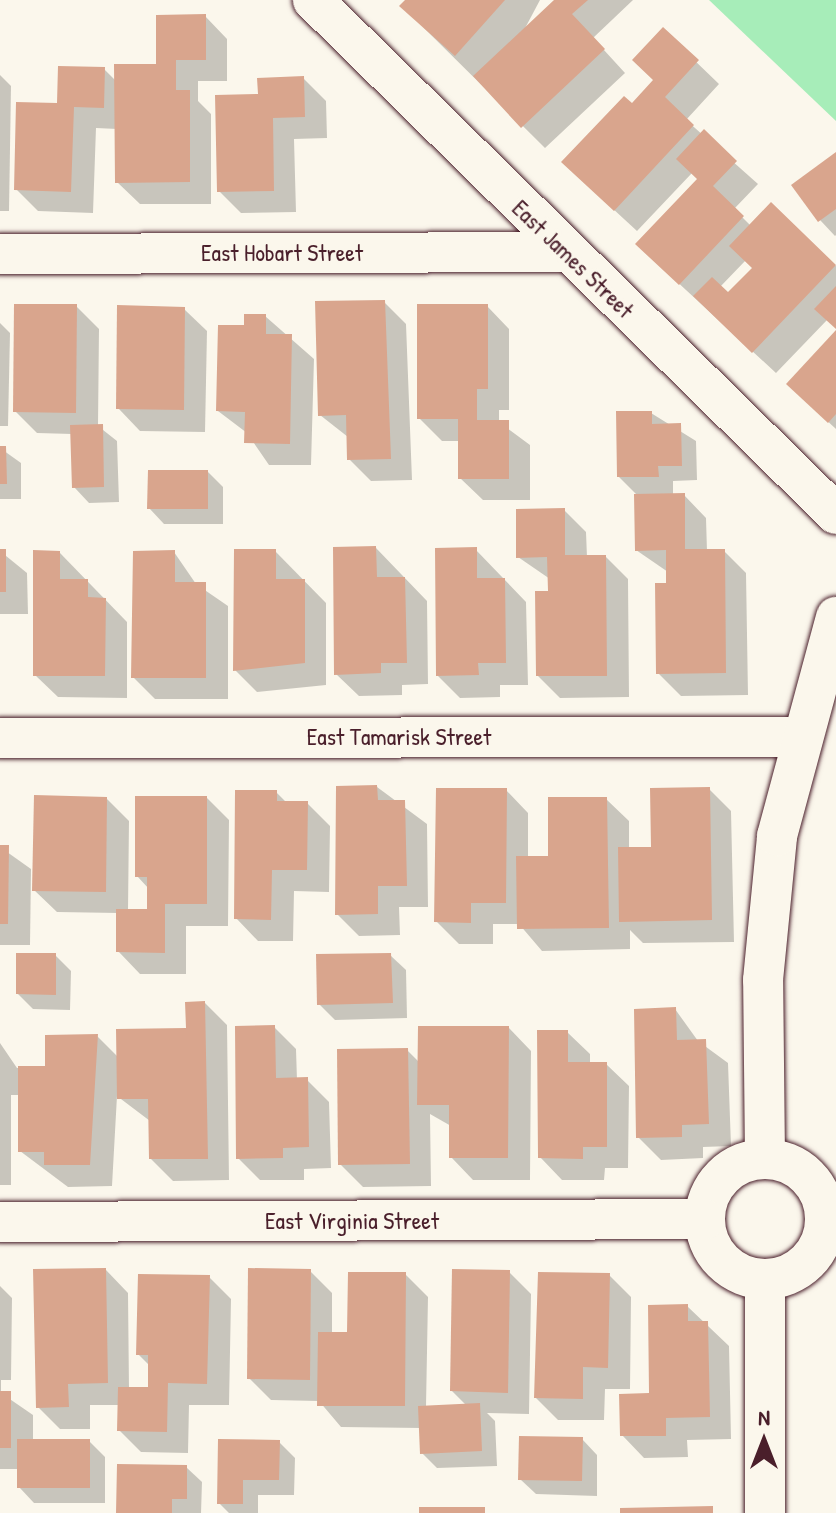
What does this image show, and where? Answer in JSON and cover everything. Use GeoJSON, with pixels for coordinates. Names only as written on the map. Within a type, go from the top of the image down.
{"type":"FeatureCollection","features":[{"type":"Feature","properties":{"kind":"street","name":"East James Street"},"geometry":{"type":"LineString","coordinates":[[313,0],[564,252],[836,514]]}},
{"type":"Feature","properties":{"kind":"street","name":"East Hobart Street"},"geometry":{"type":"LineString","coordinates":[[0,254],[564,252]]}},
{"type":"Feature","properties":{"kind":"street"},"geometry":{"type":"LineString","coordinates":[[765,1159],[763,980],[777,836],[798,737],[836,617]]}},
{"type":"Feature","properties":{"kind":"street","name":"East Tamarisk Street"},"geometry":{"type":"LineString","coordinates":[[0,738],[798,737]]}},
{"type":"Feature","properties":{"kind":"street"},"geometry":{"type":"LineString","coordinates":[[765,1159],[822,1181],[829,1234],[802,1267],[765,1279],[729,1268],[712,1246],[705,1219],[716,1184],[746,1162],[765,1159]]}},
{"type":"Feature","properties":{"kind":"street","name":"East Virginia Street"},"geometry":{"type":"LineString","coordinates":[[0,1222],[705,1219]]}},
{"type":"Feature","properties":{"kind":"street"},"geometry":{"type":"LineString","coordinates":[[765,1279],[765,1513]]}},
{"type":"Feature","properties":{"kind":"green space"},"geometry":{"type":"Polygon","coordinates":[[[709,0],[836,0],[836,121],[709,0]]]}},
{"type":"Feature","properties":{"kind":"building"},"geometry":{"type":"Polygon","coordinates":[[[405,0],[505,0],[455,56],[399,6],[405,0]]]}},
{"type":"Feature","properties":{"kind":"building"},"geometry":{"type":"Polygon","coordinates":[[[554,0],[588,0],[572,14],[605,49],[521,128],[473,76],[554,0]]]}},
{"type":"Feature","properties":{"kind":"building"},"geometry":{"type":"Polygon","coordinates":[[[206,14],[206,60],[176,60],[176,90],[190,90],[190,182],[115,183],[114,64],[156,64],[156,15],[206,14]]]}},
{"type":"Feature","properties":{"kind":"building"},"geometry":{"type":"Polygon","coordinates":[[[663,27],[699,60],[665,97],[694,125],[614,211],[561,162],[624,96],[632,103],[653,80],[632,60],[663,27]]]}},
{"type":"Feature","properties":{"kind":"building"},"geometry":{"type":"Polygon","coordinates":[[[58,66],[105,67],[104,108],[74,107],[71,192],[14,190],[16,102],[57,103],[58,66]]]}},
{"type":"Feature","properties":{"kind":"building"},"geometry":{"type":"Polygon","coordinates":[[[304,76],[305,117],[273,118],[274,191],[217,192],[215,95],[258,94],[257,78],[304,76]]]}},
{"type":"Feature","properties":{"kind":"building"},"geometry":{"type":"Polygon","coordinates":[[[704,129],[737,161],[713,186],[744,216],[679,285],[635,244],[697,179],[676,159],[704,129]]]}},
{"type":"Feature","properties":{"kind":"building"},"geometry":{"type":"Polygon","coordinates":[[[836,152],[836,209],[818,222],[791,185],[836,152]]]}},
{"type":"Feature","properties":{"kind":"building"},"geometry":{"type":"Polygon","coordinates":[[[771,202],[836,265],[752,353],[693,296],[712,277],[728,292],[752,268],[729,246],[771,202]]]}},
{"type":"Feature","properties":{"kind":"building"},"geometry":{"type":"Polygon","coordinates":[[[836,286],[836,329],[814,309],[836,286]]]}},
{"type":"Feature","properties":{"kind":"building"},"geometry":{"type":"Polygon","coordinates":[[[385,300],[391,459],[347,460],[346,415],[318,416],[315,301],[385,300]]]}},
{"type":"Feature","properties":{"kind":"building"},"geometry":{"type":"Polygon","coordinates":[[[14,304],[77,304],[76,413],[13,412],[14,304]]]}},
{"type":"Feature","properties":{"kind":"building"},"geometry":{"type":"Polygon","coordinates":[[[417,304],[488,304],[488,389],[477,389],[477,420],[509,420],[509,479],[458,479],[458,419],[417,419],[417,304]]]}},
{"type":"Feature","properties":{"kind":"building"},"geometry":{"type":"Polygon","coordinates":[[[117,305],[185,307],[184,410],[116,409],[117,305]]]}},
{"type":"Feature","properties":{"kind":"building"},"geometry":{"type":"Polygon","coordinates":[[[244,314],[266,314],[266,334],[292,334],[290,444],[244,443],[245,412],[216,411],[218,325],[244,325],[244,314]]]}},
{"type":"Feature","properties":{"kind":"building"},"geometry":{"type":"Polygon","coordinates":[[[836,330],[836,414],[828,423],[786,384],[836,330]]]}},
{"type":"Feature","properties":{"kind":"building"},"geometry":{"type":"Polygon","coordinates":[[[616,411],[652,411],[652,424],[681,423],[682,466],[658,466],[659,477],[617,477],[616,411]]]}},
{"type":"Feature","properties":{"kind":"building"},"geometry":{"type":"Polygon","coordinates":[[[103,424],[104,487],[72,488],[70,425],[103,424]]]}},
{"type":"Feature","properties":{"kind":"building"},"geometry":{"type":"Polygon","coordinates":[[[0,446],[6,446],[7,484],[0,484],[0,446]]]}},
{"type":"Feature","properties":{"kind":"building"},"geometry":{"type":"Polygon","coordinates":[[[148,470],[208,470],[208,509],[147,509],[148,470]]]}},
{"type":"Feature","properties":{"kind":"building"},"geometry":{"type":"Polygon","coordinates":[[[685,493],[685,549],[725,549],[726,673],[656,674],[655,583],[666,583],[666,550],[635,551],[634,494],[685,493]]]}},
{"type":"Feature","properties":{"kind":"building"},"geometry":{"type":"Polygon","coordinates":[[[565,508],[565,555],[606,555],[607,676],[536,676],[535,591],[548,591],[547,557],[516,558],[516,509],[565,508]]]}},
{"type":"Feature","properties":{"kind":"building"},"geometry":{"type":"Polygon","coordinates":[[[376,546],[377,577],[405,577],[407,663],[381,663],[381,673],[334,675],[333,547],[376,546]]]}},
{"type":"Feature","properties":{"kind":"building"},"geometry":{"type":"Polygon","coordinates":[[[477,547],[477,578],[505,578],[506,663],[478,663],[479,675],[436,676],[435,548],[477,547]]]}},
{"type":"Feature","properties":{"kind":"building"},"geometry":{"type":"Polygon","coordinates":[[[0,549],[6,549],[6,592],[0,592],[0,549]]]}},
{"type":"Feature","properties":{"kind":"building"},"geometry":{"type":"Polygon","coordinates":[[[234,549],[276,549],[276,579],[305,579],[305,663],[233,671],[234,549]]]}},
{"type":"Feature","properties":{"kind":"building"},"geometry":{"type":"Polygon","coordinates":[[[33,550],[60,551],[60,579],[88,579],[88,597],[106,598],[105,676],[33,676],[33,550]]]}},
{"type":"Feature","properties":{"kind":"building"},"geometry":{"type":"Polygon","coordinates":[[[175,550],[175,582],[206,582],[206,678],[131,678],[133,551],[175,550]]]}},
{"type":"Feature","properties":{"kind":"building"},"geometry":{"type":"Polygon","coordinates":[[[377,785],[378,800],[405,800],[407,886],[378,886],[378,914],[335,915],[336,786],[377,785]]]}},
{"type":"Feature","properties":{"kind":"building"},"geometry":{"type":"Polygon","coordinates":[[[710,787],[712,920],[619,922],[618,847],[651,847],[650,788],[710,787]]]}},
{"type":"Feature","properties":{"kind":"building"},"geometry":{"type":"Polygon","coordinates":[[[436,788],[507,788],[506,903],[471,903],[471,923],[434,922],[436,788]]]}},
{"type":"Feature","properties":{"kind":"building"},"geometry":{"type":"Polygon","coordinates":[[[235,790],[277,790],[277,801],[308,801],[307,870],[272,870],[271,920],[234,919],[235,790]]]}},
{"type":"Feature","properties":{"kind":"building"},"geometry":{"type":"Polygon","coordinates":[[[34,795],[107,797],[106,892],[32,891],[34,795]]]}},
{"type":"Feature","properties":{"kind":"building"},"geometry":{"type":"Polygon","coordinates":[[[135,796],[207,796],[207,904],[165,904],[165,953],[116,952],[116,909],[147,909],[147,877],[135,877],[135,796]]]}},
{"type":"Feature","properties":{"kind":"building"},"geometry":{"type":"Polygon","coordinates":[[[548,797],[607,797],[609,928],[517,929],[516,856],[548,856],[548,797]]]}},
{"type":"Feature","properties":{"kind":"building"},"geometry":{"type":"Polygon","coordinates":[[[0,845],[9,845],[8,924],[0,924],[0,845]]]}},
{"type":"Feature","properties":{"kind":"building"},"geometry":{"type":"Polygon","coordinates":[[[16,953],[56,953],[56,995],[16,994],[16,953]]]}},
{"type":"Feature","properties":{"kind":"building"},"geometry":{"type":"Polygon","coordinates":[[[391,953],[393,1003],[317,1005],[316,954],[391,953]]]}},
{"type":"Feature","properties":{"kind":"building"},"geometry":{"type":"Polygon","coordinates":[[[205,1001],[208,1159],[149,1159],[148,1099],[117,1099],[116,1029],[186,1028],[185,1002],[205,1001]]]}},
{"type":"Feature","properties":{"kind":"building"},"geometry":{"type":"Polygon","coordinates":[[[676,1007],[677,1040],[706,1039],[709,1124],[682,1125],[682,1137],[636,1138],[634,1009],[676,1007]]]}},
{"type":"Feature","properties":{"kind":"building"},"geometry":{"type":"Polygon","coordinates":[[[275,1025],[276,1078],[308,1077],[309,1147],[283,1148],[283,1158],[236,1159],[235,1026],[275,1025]]]}},
{"type":"Feature","properties":{"kind":"building"},"geometry":{"type":"Polygon","coordinates":[[[418,1026],[509,1026],[508,1158],[449,1158],[449,1105],[417,1105],[418,1026]]]}},
{"type":"Feature","properties":{"kind":"building"},"geometry":{"type":"Polygon","coordinates":[[[537,1030],[568,1030],[568,1062],[607,1062],[607,1147],[583,1147],[583,1159],[538,1158],[537,1030]]]}},
{"type":"Feature","properties":{"kind":"building"},"geometry":{"type":"Polygon","coordinates":[[[98,1034],[90,1165],[44,1165],[44,1152],[18,1152],[18,1066],[45,1066],[45,1035],[98,1034]]]}},
{"type":"Feature","properties":{"kind":"building"},"geometry":{"type":"Polygon","coordinates":[[[408,1048],[410,1164],[338,1165],[337,1049],[408,1048]]]}},
{"type":"Feature","properties":{"kind":"building"},"geometry":{"type":"Polygon","coordinates":[[[106,1268],[108,1383],[68,1384],[69,1407],[36,1408],[33,1269],[106,1268]]]}},
{"type":"Feature","properties":{"kind":"building"},"geometry":{"type":"Polygon","coordinates":[[[248,1268],[311,1269],[310,1380],[247,1379],[248,1268]]]}},
{"type":"Feature","properties":{"kind":"building"},"geometry":{"type":"Polygon","coordinates":[[[452,1269],[510,1270],[508,1393],[450,1391],[452,1269]]]}},
{"type":"Feature","properties":{"kind":"building"},"geometry":{"type":"Polygon","coordinates":[[[348,1272],[406,1272],[405,1406],[317,1406],[318,1332],[347,1332],[348,1272]]]}},
{"type":"Feature","properties":{"kind":"building"},"geometry":{"type":"Polygon","coordinates":[[[538,1272],[610,1273],[608,1368],[583,1367],[583,1399],[534,1398],[538,1272]]]}},
{"type":"Feature","properties":{"kind":"building"},"geometry":{"type":"Polygon","coordinates":[[[138,1274],[210,1275],[207,1384],[168,1383],[167,1432],[117,1431],[118,1387],[148,1387],[148,1355],[136,1355],[138,1274]]]}},
{"type":"Feature","properties":{"kind":"building"},"geometry":{"type":"Polygon","coordinates":[[[688,1304],[688,1321],[708,1321],[710,1417],[666,1418],[666,1436],[620,1436],[619,1394],[649,1393],[648,1305],[688,1304]]]}},
{"type":"Feature","properties":{"kind":"building"},"geometry":{"type":"Polygon","coordinates":[[[0,1391],[11,1391],[11,1448],[0,1448],[0,1391]]]}},
{"type":"Feature","properties":{"kind":"building"},"geometry":{"type":"Polygon","coordinates":[[[480,1403],[482,1451],[420,1454],[418,1406],[480,1403]]]}},
{"type":"Feature","properties":{"kind":"building"},"geometry":{"type":"Polygon","coordinates":[[[519,1436],[583,1437],[582,1481],[518,1480],[519,1436]]]}},
{"type":"Feature","properties":{"kind":"building"},"geometry":{"type":"Polygon","coordinates":[[[17,1439],[90,1439],[90,1488],[17,1488],[17,1439]]]}},
{"type":"Feature","properties":{"kind":"building"},"geometry":{"type":"Polygon","coordinates":[[[218,1439],[280,1440],[279,1480],[243,1480],[243,1504],[217,1504],[218,1439]]]}},
{"type":"Feature","properties":{"kind":"building"},"geometry":{"type":"Polygon","coordinates":[[[117,1464],[187,1465],[187,1499],[172,1499],[172,1513],[116,1513],[117,1464]]]}},
{"type":"Feature","properties":{"kind":"building"},"geometry":{"type":"Polygon","coordinates":[[[713,1506],[713,1513],[620,1513],[620,1508],[713,1506]]]}},
{"type":"Feature","properties":{"kind":"building"},"geometry":{"type":"Polygon","coordinates":[[[419,1507],[485,1507],[485,1513],[419,1513],[419,1507]]]}}]}
